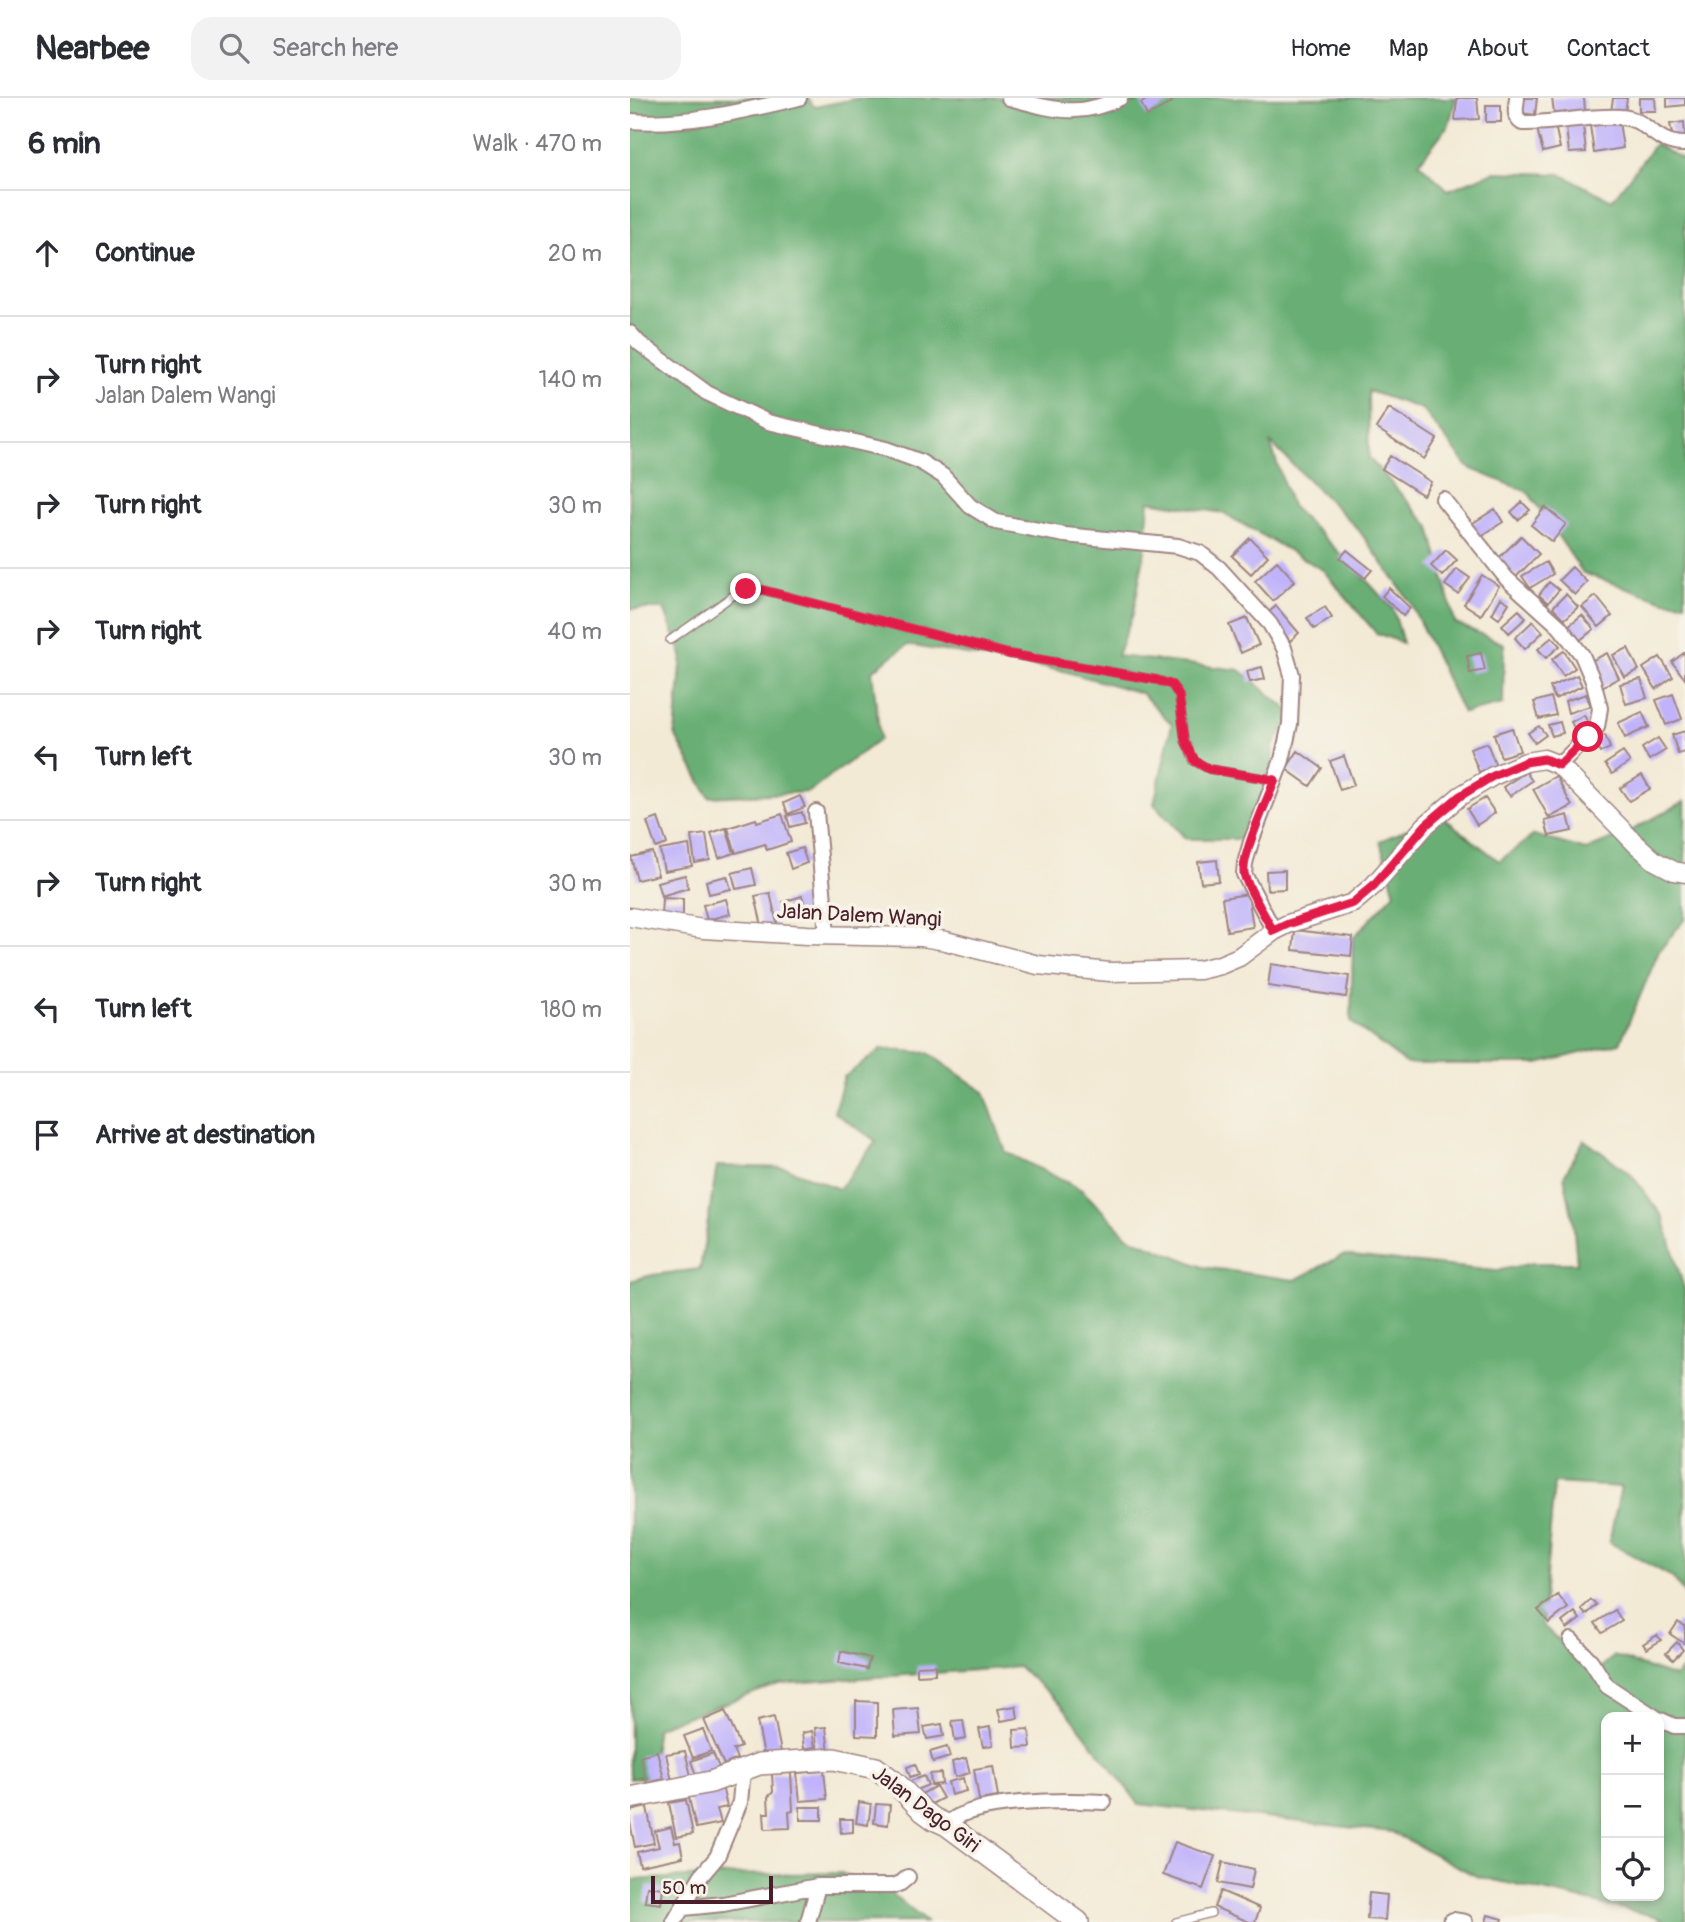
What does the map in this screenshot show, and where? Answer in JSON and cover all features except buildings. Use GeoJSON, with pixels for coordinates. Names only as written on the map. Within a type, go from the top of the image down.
{"type":"FeatureCollection","features":[{"type":"Feature","properties":{"kind":"main road","name":"Jalan Dago Giri"},"geometry":{"type":"LineString","coordinates":[[630,1798],[711,1782],[759,1764],[834,1759],[876,1768],[897,1784],[923,1811],[947,1825],[1078,1922]]}},
{"type":"Feature","properties":{"kind":"street"},"geometry":{"type":"LineString","coordinates":[[630,121],[705,118],[799,98]]}},
{"type":"Feature","properties":{"kind":"street"},"geometry":{"type":"LineString","coordinates":[[1009,98],[1055,109],[1090,110],[1120,98]]}},
{"type":"Feature","properties":{"kind":"street"},"geometry":{"type":"LineString","coordinates":[[1517,98],[1515,116],[1522,123],[1621,117],[1639,122],[1669,143],[1685,144]]}},
{"type":"Feature","properties":{"kind":"street"},"geometry":{"type":"LineString","coordinates":[[630,333],[639,343],[707,393],[768,422],[886,449],[919,461],[943,476],[970,506],[996,522],[1065,535],[1178,546],[1200,553],[1219,568],[1269,624],[1284,648],[1292,676],[1290,724],[1282,760],[1251,842],[1244,874],[1273,931]]}},
{"type":"Feature","properties":{"kind":"street"},"geometry":{"type":"LineString","coordinates":[[1443,499],[1507,579],[1559,626],[1582,655],[1600,708],[1597,727],[1559,765],[1655,861],[1674,871],[1685,873]]}},
{"type":"Feature","properties":{"kind":"street","name":"Jalan Dalem Wangi"},"geometry":{"type":"LineString","coordinates":[[630,917],[703,929],[922,937],[1038,965],[1110,972],[1199,970],[1239,957],[1273,931],[1288,924],[1353,903],[1374,885],[1426,825],[1460,796],[1493,776],[1525,762],[1544,759],[1559,765]]}},
{"type":"Feature","properties":{"kind":"street"},"geometry":{"type":"LineString","coordinates":[[816,812],[827,935]]}},
{"type":"Feature","properties":{"kind":"street"},"geometry":{"type":"LineString","coordinates":[[1571,1640],[1591,1661],[1607,1686],[1648,1712]]}},
{"type":"Feature","properties":{"kind":"street"},"geometry":{"type":"LineString","coordinates":[[1664,1721],[1685,1727]]}},
{"type":"Feature","properties":{"kind":"street"},"geometry":{"type":"LineString","coordinates":[[674,1922],[701,1876],[717,1857],[740,1802],[743,1770]]}},
{"type":"Feature","properties":{"kind":"street"},"geometry":{"type":"LineString","coordinates":[[947,1825],[966,1813],[993,1806],[1104,1802]]}},
{"type":"Feature","properties":{"kind":"street"},"geometry":{"type":"LineString","coordinates":[[684,1908],[723,1904],[818,1886],[893,1886],[908,1877]]}},
{"type":"Feature","properties":{"kind":"street"},"geometry":{"type":"LineString","coordinates":[[808,1922],[818,1886]]}},
{"type":"Feature","properties":{"kind":"street"},"geometry":{"type":"LineString","coordinates":[[1450,1922],[1465,1922]]}},
{"type":"Feature","properties":{"kind":"lane"},"geometry":{"type":"LineString","coordinates":[[670,640],[731,597],[746,589],[763,590],[1009,654],[1157,680],[1172,685],[1179,696],[1185,740],[1195,761],[1209,769],[1275,780]]}},
{"type":"Feature","properties":{"kind":"lane"},"geometry":{"type":"LineString","coordinates":[[1176,1922],[1211,1913]]}},
{"type":"Feature","properties":{"kind":"green space"},"geometry":{"type":"Polygon","coordinates":[[[630,98],[808,98],[814,107],[860,98],[1122,98],[1135,103],[1142,98],[1456,98],[1449,124],[1419,163],[1448,190],[1494,172],[1560,174],[1612,200],[1655,144],[1685,160],[1685,603],[1665,601],[1583,573],[1528,492],[1469,468],[1422,409],[1368,391],[1369,458],[1430,527],[1455,623],[1504,644],[1503,704],[1463,713],[1410,602],[1358,529],[1270,442],[1291,506],[1393,609],[1403,643],[1376,633],[1323,570],[1223,513],[1149,501],[1145,550],[1133,614],[1117,656],[1240,670],[1293,714],[1273,746],[1270,795],[1248,839],[1186,839],[1154,804],[1172,724],[1141,693],[1064,671],[907,645],[872,671],[880,739],[809,792],[709,797],[675,735],[682,655],[664,609],[630,609],[630,98]]]}},
{"type":"Feature","properties":{"kind":"green space"},"geometry":{"type":"Polygon","coordinates":[[[1685,801],[1685,919],[1659,951],[1620,1043],[1538,1064],[1407,1064],[1351,1022],[1353,938],[1395,893],[1380,841],[1440,815],[1499,861],[1534,835],[1586,850],[1625,834],[1685,801]]]}},
{"type":"Feature","properties":{"kind":"green space"},"geometry":{"type":"Polygon","coordinates":[[[882,1049],[928,1053],[984,1092],[1006,1152],[1082,1190],[1128,1237],[1203,1267],[1295,1280],[1343,1255],[1496,1271],[1533,1263],[1577,1263],[1573,1220],[1564,1176],[1584,1140],[1630,1173],[1663,1217],[1685,1292],[1685,1595],[1672,1577],[1609,1542],[1621,1487],[1554,1483],[1542,1625],[1595,1673],[1614,1656],[1675,1677],[1685,1666],[1685,1922],[1666,1922],[1655,1916],[1476,1876],[1392,1832],[1139,1804],[1061,1704],[1019,1667],[779,1684],[657,1727],[650,1776],[630,1779],[630,1281],[652,1275],[700,1269],[717,1166],[787,1168],[839,1189],[876,1141],[834,1112],[844,1077],[882,1049]]]}},
{"type":"Feature","properties":{"kind":"green space"},"geometry":{"type":"Polygon","coordinates":[[[841,1873],[890,1892],[926,1922],[630,1922],[630,1880],[841,1873]]]}},
{"type":"Feature","properties":{"kind":"route"},"geometry":{"type":"LineString","coordinates":[[746,589],[763,590],[1009,654],[1157,680],[1172,685],[1179,696],[1185,740],[1195,761],[1209,769],[1275,780],[1251,842],[1244,874],[1273,931],[1353,903],[1374,885],[1426,825],[1460,796],[1493,776],[1525,762],[1544,759],[1559,765],[1588,737]]}}]}
